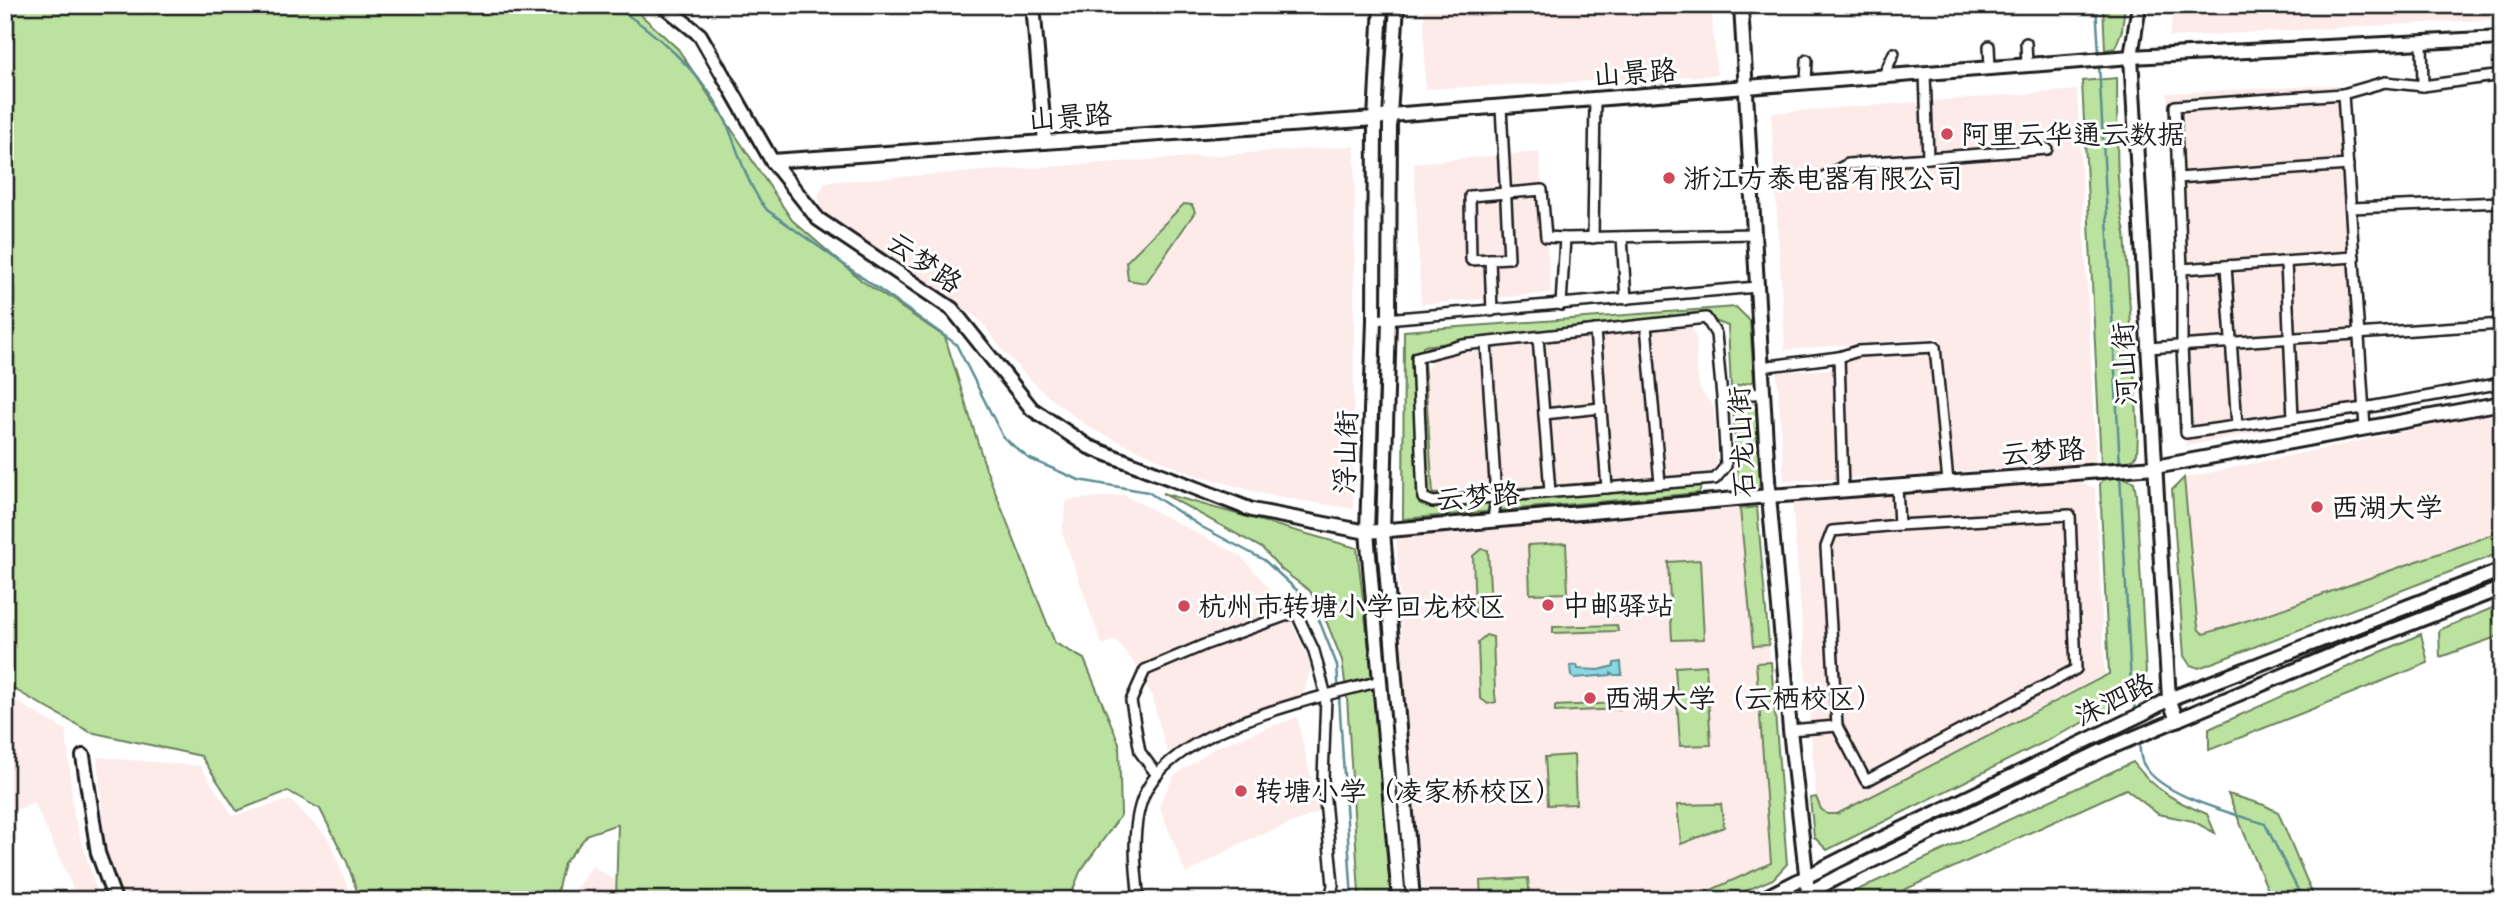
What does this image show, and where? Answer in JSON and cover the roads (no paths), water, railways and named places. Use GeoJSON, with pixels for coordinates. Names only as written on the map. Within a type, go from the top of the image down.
{"type":"FeatureCollection","features":[{"type":"Feature","properties":{"kind":"street","name":"云梦路"},"geometry":{"type":"LineString","coordinates":[[663,5],[700,35],[772,161],[818,219],[952,309],[1032,409],[1089,447],[1252,510],[1367,532],[1769,496],[2155,467],[2502,402]]}},
{"type":"Feature","properties":{"kind":"street"},"geometry":{"type":"LineString","coordinates":[[1033,5],[1045,142]]}},
{"type":"Feature","properties":{"kind":"street","name":"浮山街"},"geometry":{"type":"LineString","coordinates":[[1381,5],[1375,119],[1374,320],[1367,532],[1399,900]]}},
{"type":"Feature","properties":{"kind":"street","name":"浮山街"},"geometry":{"type":"LineString","coordinates":[[1397,5],[1390,116],[1389,320],[1383,531],[1413,900]]}},
{"type":"Feature","properties":{"kind":"street","name":"石龙山街"},"geometry":{"type":"LineString","coordinates":[[1741,5],[1769,496],[1790,730],[1809,896]]}},
{"type":"Feature","properties":{"kind":"street","name":"河山街"},"geometry":{"type":"LineString","coordinates":[[2139,5],[2131,57],[2169,699],[2177,720]]}},
{"type":"Feature","properties":{"kind":"street","name":"山景路"},"geometry":{"type":"LineString","coordinates":[[772,161],[1375,119],[2131,57],[2502,38]]}},
{"type":"Feature","properties":{"kind":"street"},"geometry":{"type":"LineString","coordinates":[[2422,42],[2423,86]]}},
{"type":"Feature","properties":{"kind":"street"},"geometry":{"type":"LineString","coordinates":[[2026,43],[2027,65]]}},
{"type":"Feature","properties":{"kind":"street"},"geometry":{"type":"LineString","coordinates":[[1989,46],[1990,68]]}},
{"type":"Feature","properties":{"kind":"street"},"geometry":{"type":"LineString","coordinates":[[1883,77],[1894,53]]}},
{"type":"Feature","properties":{"kind":"street"},"geometry":{"type":"LineString","coordinates":[[1806,83],[1807,60]]}},
{"type":"Feature","properties":{"kind":"street"},"geometry":{"type":"LineString","coordinates":[[1925,73],[1928,158]]}},
{"type":"Feature","properties":{"kind":"street"},"geometry":{"type":"LineString","coordinates":[[2502,75],[2423,86],[2385,82],[2343,94],[2175,106],[2186,433],[2364,408],[2502,383]]}},
{"type":"Feature","properties":{"kind":"street"},"geometry":{"type":"LineString","coordinates":[[2343,94],[2365,428]]}},
{"type":"Feature","properties":{"kind":"street"},"geometry":{"type":"LineString","coordinates":[[1593,238],[1595,99]]}},
{"type":"Feature","properties":{"kind":"street"},"geometry":{"type":"LineString","coordinates":[[1501,107],[1505,192],[1509,258],[1471,260],[1470,196],[1505,192],[1542,190],[1546,237],[1754,233]]}},
{"type":"Feature","properties":{"kind":"street"},"geometry":{"type":"LineString","coordinates":[[1814,182],[1848,164],[2047,149]]}},
{"type":"Feature","properties":{"kind":"street"},"geometry":{"type":"LineString","coordinates":[[2178,178],[2348,165]]}},
{"type":"Feature","properties":{"kind":"street"},"geometry":{"type":"LineString","coordinates":[[2351,208],[2502,202]]}},
{"type":"Feature","properties":{"kind":"street"},"geometry":{"type":"LineString","coordinates":[[1622,237],[1626,299]]}},
{"type":"Feature","properties":{"kind":"street"},"geometry":{"type":"LineString","coordinates":[[1561,305],[1565,238]]}},
{"type":"Feature","properties":{"kind":"street"},"geometry":{"type":"LineString","coordinates":[[2182,268],[2354,257]]}},
{"type":"Feature","properties":{"kind":"street"},"geometry":{"type":"LineString","coordinates":[[1490,259],[1492,311]]}},
{"type":"Feature","properties":{"kind":"street"},"geometry":{"type":"LineString","coordinates":[[2286,262],[2293,418]]}},
{"type":"Feature","properties":{"kind":"street"},"geometry":{"type":"LineString","coordinates":[[2226,266],[2236,426]]}},
{"type":"Feature","properties":{"kind":"street"},"geometry":{"type":"LineString","coordinates":[[1374,320],[1757,287]]}},
{"type":"Feature","properties":{"kind":"street"},"geometry":{"type":"LineString","coordinates":[[1706,318],[1716,334],[1726,466],[1715,479],[1433,502],[1423,498],[1417,357],[1463,345],[1595,330],[1706,318]]}},
{"type":"Feature","properties":{"kind":"street"},"geometry":{"type":"LineString","coordinates":[[2148,348],[2502,324]]}},
{"type":"Feature","properties":{"kind":"street"},"geometry":{"type":"LineString","coordinates":[[1646,325],[1660,483]]}},
{"type":"Feature","properties":{"kind":"street"},"geometry":{"type":"LineString","coordinates":[[1595,330],[1607,488]]}},
{"type":"Feature","properties":{"kind":"street"},"geometry":{"type":"LineString","coordinates":[[1538,337],[1550,492]]}},
{"type":"Feature","properties":{"kind":"street"},"geometry":{"type":"LineString","coordinates":[[1486,343],[1496,497],[1493,520]]}},
{"type":"Feature","properties":{"kind":"street"},"geometry":{"type":"LineString","coordinates":[[1761,367],[1839,357],[1858,351],[1935,347],[1948,482]]}},
{"type":"Feature","properties":{"kind":"street"},"geometry":{"type":"LineString","coordinates":[[1839,357],[1843,490]]}},
{"type":"Feature","properties":{"kind":"street"},"geometry":{"type":"LineString","coordinates":[[1722,397],[1763,393]]}},
{"type":"Feature","properties":{"kind":"street"},"geometry":{"type":"LineString","coordinates":[[1544,414],[1601,408]]}},
{"type":"Feature","properties":{"kind":"street"},"geometry":{"type":"LineString","coordinates":[[1897,486],[1899,525]]}},
{"type":"Feature","properties":{"kind":"street"},"geometry":{"type":"LineString","coordinates":[[2070,515],[2076,669],[1866,781],[1837,726],[1826,547],[1832,531],[2070,515]]}},
{"type":"Feature","properties":{"kind":"street","name":"洙泗路"},"geometry":{"type":"LineString","coordinates":[[1760,900],[2169,699],[2502,570]]}},
{"type":"Feature","properties":{"kind":"street","name":"洙泗路"},"geometry":{"type":"LineString","coordinates":[[1795,900],[1809,896],[2143,734],[2358,644],[2502,588]]}},
{"type":"Feature","properties":{"kind":"street"},"geometry":{"type":"LineString","coordinates":[[1157,775],[1140,752],[1131,701],[1145,670],[1204,645],[1296,612],[1330,694],[1323,779],[1332,885],[1330,900]]}},
{"type":"Feature","properties":{"kind":"street"},"geometry":{"type":"LineString","coordinates":[[1139,900],[1136,873],[1138,817],[1146,790],[1162,766],[1192,746],[1238,723],[1380,681]]}},
{"type":"Feature","properties":{"kind":"street"},"geometry":{"type":"LineString","coordinates":[[1790,730],[1837,726]]}},
{"type":"Feature","properties":{"kind":"street"},"geometry":{"type":"LineString","coordinates":[[83,756],[98,853],[115,900]]}},
{"type":"Feature","properties":{"kind":"water"},"geometry":{"type":"Polygon","coordinates":[[[1621,662],[1622,675],[1611,673],[1574,678],[1571,676],[1570,666],[1599,670],[1621,662]]]}},
{"type":"Feature","properties":{"kind":"waterway"},"geometry":{"type":"LineString","coordinates":[[611,5],[659,39],[704,85],[724,117],[747,177],[767,210],[956,344],[1003,437],[1028,458],[1079,480],[1148,492],[1202,527],[1264,560],[1313,605],[1337,665],[1352,900]]}},
{"type":"Feature","properties":{"kind":"waterway"},"geometry":{"type":"LineString","coordinates":[[2096,5],[2099,54]]}},
{"type":"Feature","properties":{"kind":"waterway"},"geometry":{"type":"LineString","coordinates":[[2099,64],[2120,467]]}},
{"type":"Feature","properties":{"kind":"waterway"},"geometry":{"type":"LineString","coordinates":[[2120,473],[2131,684],[2135,711]]}},
{"type":"Feature","properties":{"kind":"waterway"},"geometry":{"type":"LineString","coordinates":[[2139,739],[2142,762],[2165,786],[2198,802],[2265,824],[2303,900]]}},
{"type":"Feature","properties":{"kind":"place","name":"阿里云华通云数据"},"geometry":{"type":"Point","coordinates":[1947,134]}},
{"type":"Feature","properties":{"kind":"place","name":"浙江方泰电器有限公司"},"geometry":{"type":"Point","coordinates":[1669,178]}},
{"type":"Feature","properties":{"kind":"place","name":"西湖大学"},"geometry":{"type":"Point","coordinates":[2317,507]}},
{"type":"Feature","properties":{"kind":"place","name":"中邮驿站"},"geometry":{"type":"Point","coordinates":[1548,605]}},
{"type":"Feature","properties":{"kind":"place","name":"杭州市转塘小学回龙校区"},"geometry":{"type":"Point","coordinates":[1184,606]}},
{"type":"Feature","properties":{"kind":"place","name":"西湖大学（云栖校区）"},"geometry":{"type":"Point","coordinates":[1590,698]}},
{"type":"Feature","properties":{"kind":"place","name":"转塘小学（凌家桥校区）"},"geometry":{"type":"Point","coordinates":[1241,791]}}]}
